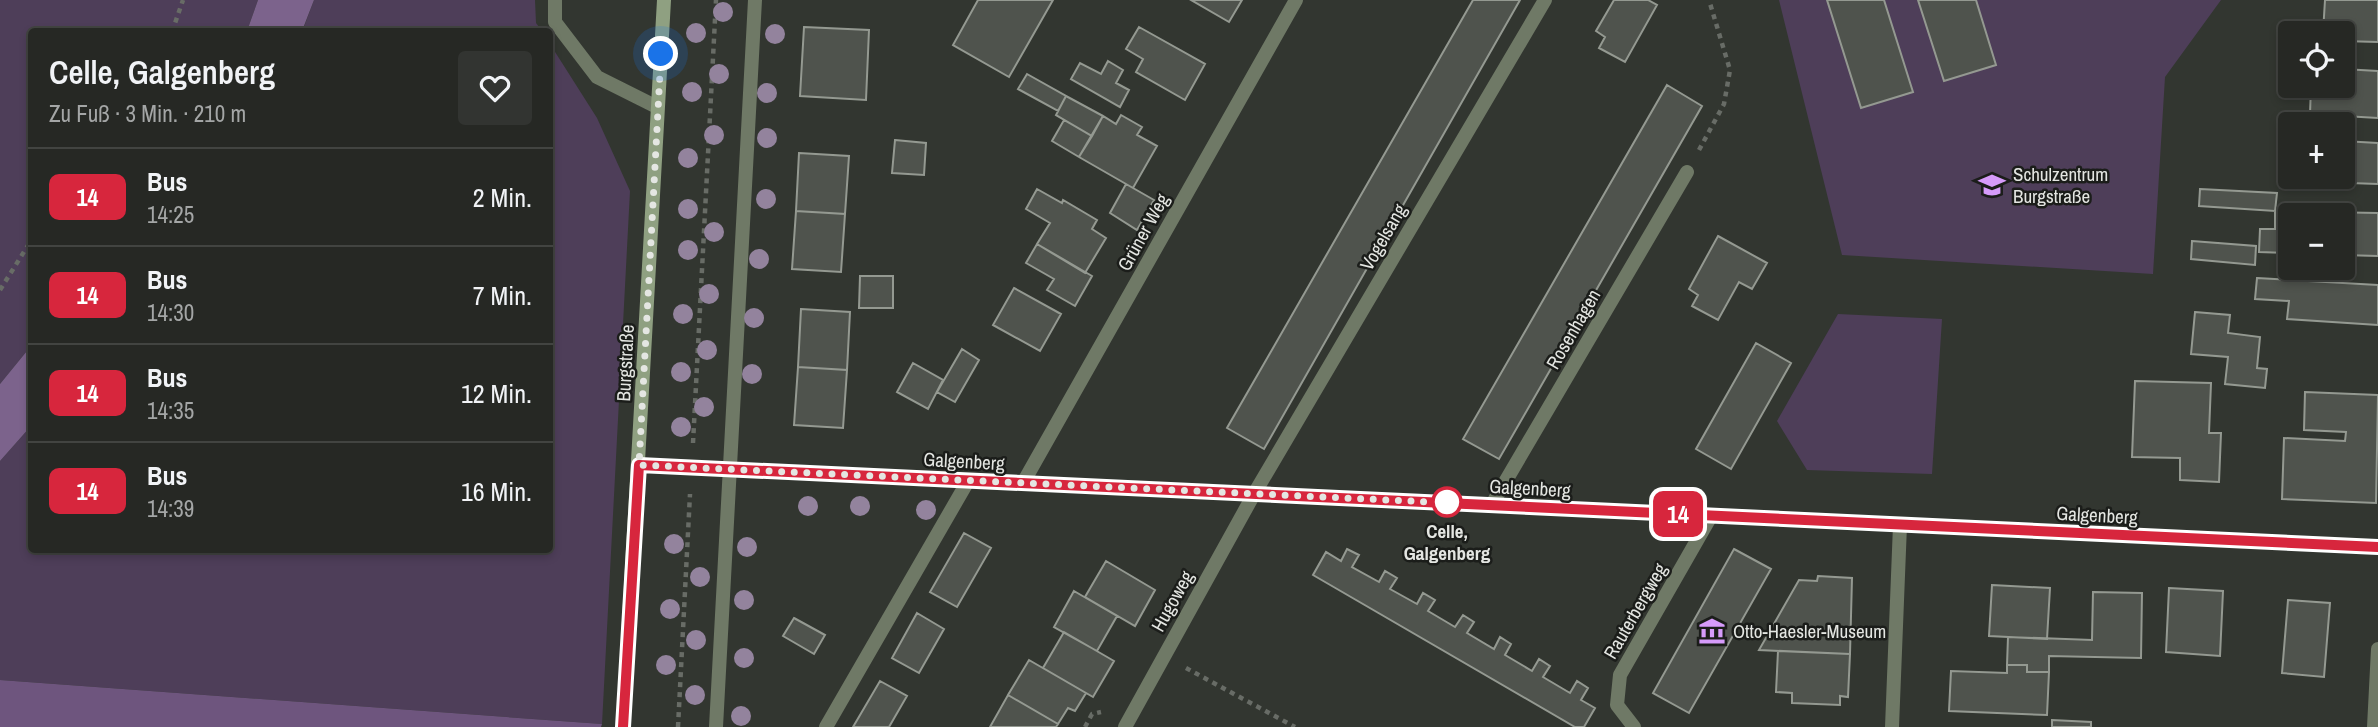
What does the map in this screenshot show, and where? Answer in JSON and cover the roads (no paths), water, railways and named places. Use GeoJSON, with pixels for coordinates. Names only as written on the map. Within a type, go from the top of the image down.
{"type":"FeatureCollection","features":[{"type":"Feature","properties":{"kind":"street"},"geometry":{"type":"LineString","coordinates":[[555,0],[555,22],[597,76],[657,107]]}},
{"type":"Feature","properties":{"kind":"street","name":"Burgstraße"},"geometry":{"type":"LineString","coordinates":[[623,727],[664,0]]}},
{"type":"Feature","properties":{"kind":"street"},"geometry":{"type":"LineString","coordinates":[[716,727],[755,0]]}},
{"type":"Feature","properties":{"kind":"street","name":"Grüner Weg"},"geometry":{"type":"LineString","coordinates":[[1023,483],[1296,0]]}},
{"type":"Feature","properties":{"kind":"street","name":"Vogelsang"},"geometry":{"type":"LineString","coordinates":[[1254,494],[1545,0]]}},
{"type":"Feature","properties":{"kind":"street","name":"Rosenhagen"},"geometry":{"type":"LineString","coordinates":[[1491,506],[1687,172]]}},
{"type":"Feature","properties":{"kind":"street","name":"Galgenberg"},"geometry":{"type":"LineString","coordinates":[[639,465],[2378,547]]}},
{"type":"Feature","properties":{"kind":"street"},"geometry":{"type":"LineString","coordinates":[[826,727],[968,481]]}},
{"type":"Feature","properties":{"kind":"street","name":"Hugoweg"},"geometry":{"type":"LineString","coordinates":[[1125,727],[1254,494]]}},
{"type":"Feature","properties":{"kind":"street","name":"Rauterbergweg"},"geometry":{"type":"LineString","coordinates":[[1634,727],[1618,705],[1620,675],[1711,516]]}},
{"type":"Feature","properties":{"kind":"street"},"geometry":{"type":"LineString","coordinates":[[1892,727],[1900,525]]}},
{"type":"Feature","properties":{"kind":"street"},"geometry":{"type":"LineString","coordinates":[[2374,727],[2378,649]]}},
{"type":"Feature","properties":{"kind":"place","name":"Schulzentrum Burgstraße"},"geometry":{"type":"Point","coordinates":[1992,185]}},
{"type":"Feature","properties":{"kind":"place","name":"Celle, Galgenberg"},"geometry":{"type":"Point","coordinates":[1447,502]}},
{"type":"Feature","properties":{"kind":"place","name":"Otto-Haesler-Museum"},"geometry":{"type":"Point","coordinates":[1712,631]}}]}
